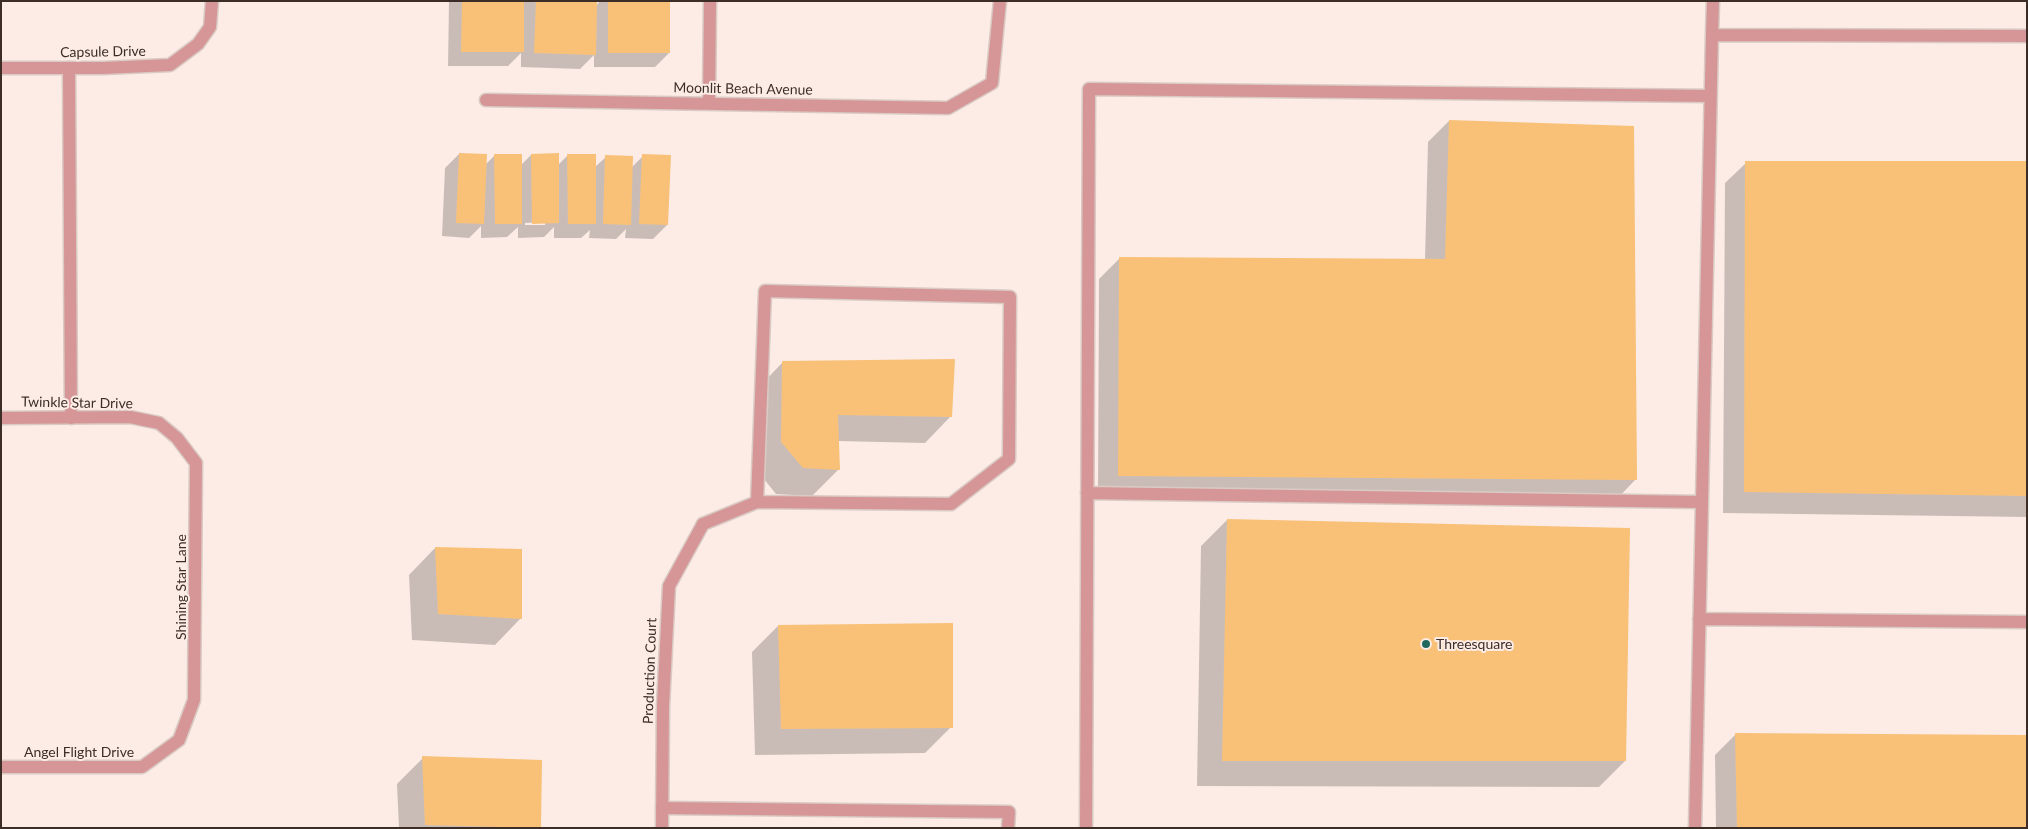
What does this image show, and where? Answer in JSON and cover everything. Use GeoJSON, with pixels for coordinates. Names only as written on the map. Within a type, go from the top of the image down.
{"type":"FeatureCollection","features":[{"type":"Feature","properties":{"kind":"street","name":"Capsule Drive"},"geometry":{"type":"LineString","coordinates":[[1,68],[170,65],[198,44],[210,27],[212,1]]}},
{"type":"Feature","properties":{"kind":"street"},"geometry":{"type":"LineString","coordinates":[[709,104],[710,1]]}},
{"type":"Feature","properties":{"kind":"street","name":"Moonlit Beach Avenue"},"geometry":{"type":"LineString","coordinates":[[486,100],[948,108],[992,83],[1000,1]]}},
{"type":"Feature","properties":{"kind":"street"},"geometry":{"type":"LineString","coordinates":[[1695,828],[1713,1]]}},
{"type":"Feature","properties":{"kind":"street"},"geometry":{"type":"LineString","coordinates":[[1712,34],[2027,36]]}},
{"type":"Feature","properties":{"kind":"street"},"geometry":{"type":"LineString","coordinates":[[69,68],[71,418]]}},
{"type":"Feature","properties":{"kind":"street"},"geometry":{"type":"LineString","coordinates":[[1086,828],[1090,89],[1710,96]]}},
{"type":"Feature","properties":{"kind":"street"},"geometry":{"type":"LineString","coordinates":[[765,291],[1010,297],[1009,459],[951,504],[758,502],[765,291]]}},
{"type":"Feature","properties":{"kind":"street","name":"Twinkle Star Drive"},"geometry":{"type":"LineString","coordinates":[[1,418],[130,417],[159,423],[177,438]]}},
{"type":"Feature","properties":{"kind":"street","name":"Shining Star Lane"},"geometry":{"type":"LineString","coordinates":[[177,438],[196,463],[194,700],[179,740]]}},
{"type":"Feature","properties":{"kind":"street"},"geometry":{"type":"LineString","coordinates":[[1087,493],[1702,502]]}},
{"type":"Feature","properties":{"kind":"street","name":"Production Court"},"geometry":{"type":"LineString","coordinates":[[662,828],[663,706],[669,586],[703,524],[758,502]]}},
{"type":"Feature","properties":{"kind":"street"},"geometry":{"type":"LineString","coordinates":[[1699,620],[2027,622]]}},
{"type":"Feature","properties":{"kind":"street","name":"Angel Flight Drive"},"geometry":{"type":"LineString","coordinates":[[1,767],[142,767],[179,740]]}},
{"type":"Feature","properties":{"kind":"street"},"geometry":{"type":"LineString","coordinates":[[662,808],[1009,812],[1008,828]]}},
{"type":"Feature","properties":{"kind":"building"},"geometry":{"type":"Polygon","coordinates":[[[462,1],[524,1],[524,52],[461,52],[462,1]]]}},
{"type":"Feature","properties":{"kind":"building"},"geometry":{"type":"Polygon","coordinates":[[[536,1],[597,1],[596,55],[534,53],[536,1]]]}},
{"type":"Feature","properties":{"kind":"building"},"geometry":{"type":"Polygon","coordinates":[[[608,1],[670,1],[670,53],[608,53],[608,1]]]}},
{"type":"Feature","properties":{"kind":"building"},"geometry":{"type":"Polygon","coordinates":[[[1449,120],[1634,126],[1637,480],[1118,476],[1119,257],[1445,259],[1449,120]]]}},
{"type":"Feature","properties":{"kind":"building"},"geometry":{"type":"Polygon","coordinates":[[[459,153],[487,154],[484,224],[456,223],[459,153]]]}},
{"type":"Feature","properties":{"kind":"building"},"geometry":{"type":"Polygon","coordinates":[[[559,153],[559,223],[532,224],[531,154],[559,153]]]}},
{"type":"Feature","properties":{"kind":"building"},"geometry":{"type":"Polygon","coordinates":[[[494,154],[522,154],[522,224],[495,224],[494,154]]]}},
{"type":"Feature","properties":{"kind":"building"},"geometry":{"type":"Polygon","coordinates":[[[567,154],[596,154],[596,224],[568,224],[567,154]]]}},
{"type":"Feature","properties":{"kind":"building"},"geometry":{"type":"Polygon","coordinates":[[[642,154],[671,155],[668,225],[639,224],[642,154]]]}},
{"type":"Feature","properties":{"kind":"building"},"geometry":{"type":"Polygon","coordinates":[[[605,155],[633,156],[631,225],[603,224],[605,155]]]}},
{"type":"Feature","properties":{"kind":"building"},"geometry":{"type":"Polygon","coordinates":[[[1745,161],[2027,161],[2027,496],[1744,492],[1745,161]]]}},
{"type":"Feature","properties":{"kind":"building"},"geometry":{"type":"Polygon","coordinates":[[[955,359],[952,417],[838,415],[840,470],[803,468],[781,442],[782,361],[955,359]]]}},
{"type":"Feature","properties":{"kind":"building","name":"Threesquare"},"geometry":{"type":"Polygon","coordinates":[[[1227,519],[1630,528],[1626,761],[1222,761],[1227,519]]]}},
{"type":"Feature","properties":{"kind":"building"},"geometry":{"type":"Polygon","coordinates":[[[435,547],[522,549],[522,619],[438,614],[435,547]]]}},
{"type":"Feature","properties":{"kind":"building"},"geometry":{"type":"Polygon","coordinates":[[[953,623],[953,728],[781,729],[778,625],[953,623]]]}},
{"type":"Feature","properties":{"kind":"building"},"geometry":{"type":"Polygon","coordinates":[[[1735,733],[2027,735],[2027,828],[1737,828],[1735,733]]]}},
{"type":"Feature","properties":{"kind":"building"},"geometry":{"type":"Polygon","coordinates":[[[422,756],[542,760],[541,828],[425,825],[422,756]]]}},
{"type":"Feature","properties":{"kind":"place","name":"Threesquare"},"geometry":{"type":"Point","coordinates":[1426,644]}}]}
